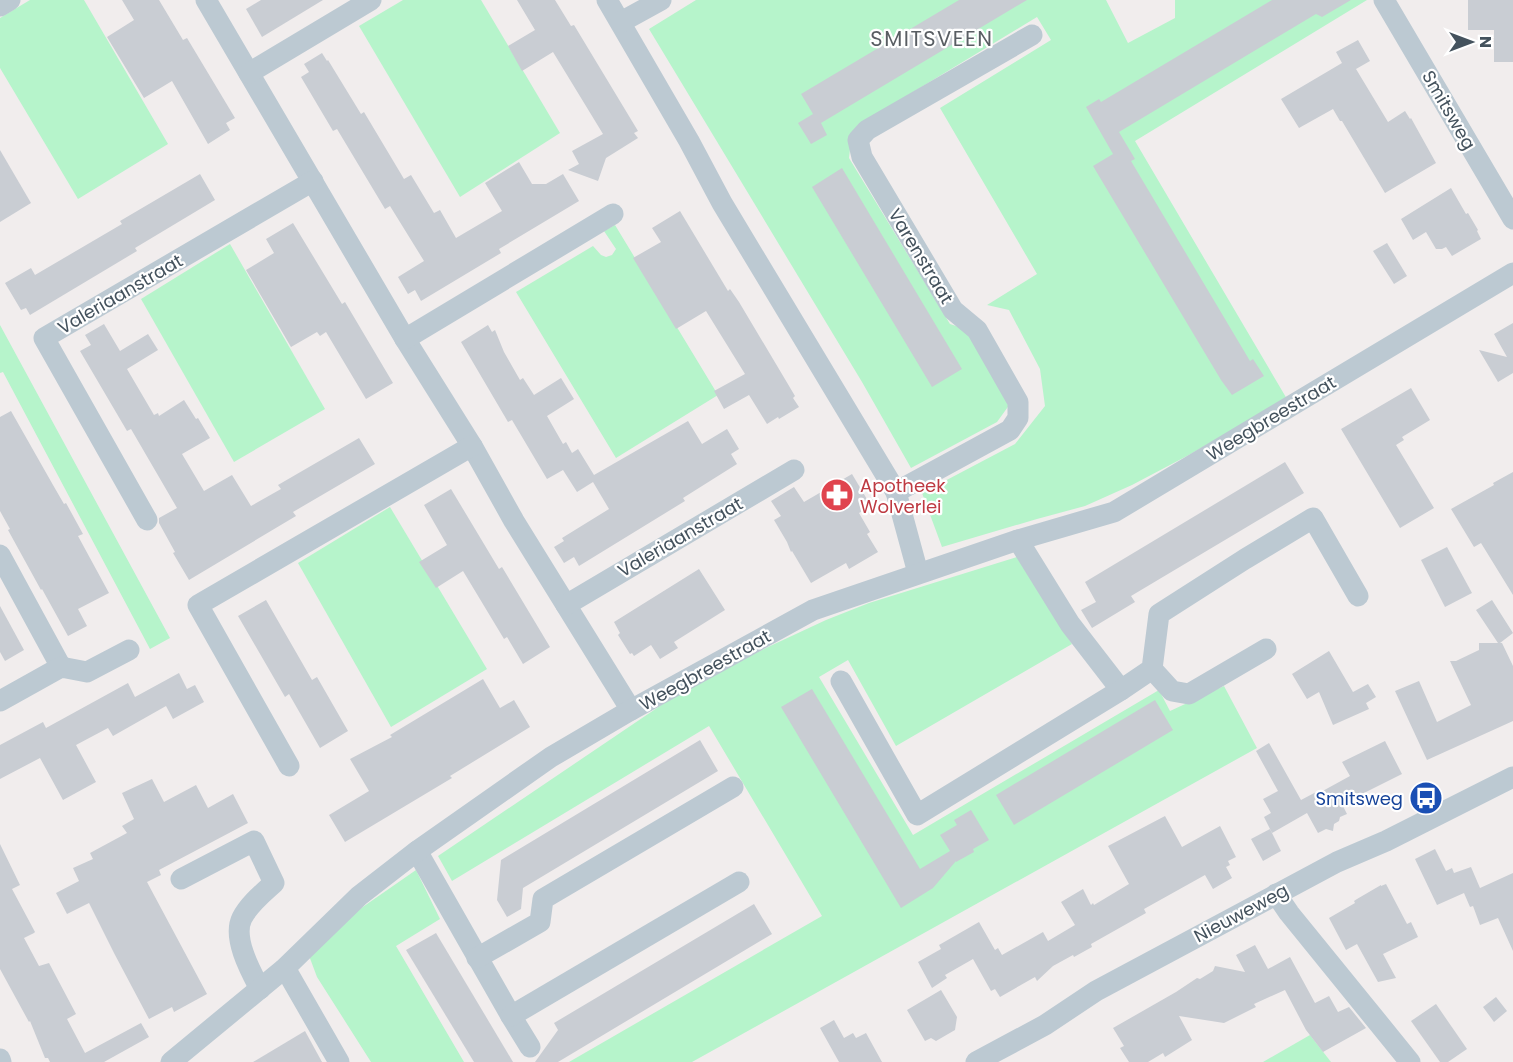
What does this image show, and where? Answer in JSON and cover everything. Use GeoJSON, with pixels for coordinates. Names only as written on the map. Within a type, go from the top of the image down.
{"type":"FeatureCollection","features":[{"type":"Feature","properties":{"kind":"street"},"geometry":{"type":"LineString","coordinates":[[0,6],[10,0]]}},
{"type":"Feature","properties":{"kind":"street"},"geometry":{"type":"LineString","coordinates":[[206,0],[405,339],[631,710]]}},
{"type":"Feature","properties":{"kind":"street"},"geometry":{"type":"LineString","coordinates":[[249,73],[371,0]]}},
{"type":"Feature","properties":{"kind":"street"},"geometry":{"type":"LineString","coordinates":[[607,0],[722,203],[896,492],[918,573]]}},
{"type":"Feature","properties":{"kind":"street"},"geometry":{"type":"LineString","coordinates":[[621,22],[661,0]]}},
{"type":"Feature","properties":{"kind":"street","name":"Smitsweg"},"geometry":{"type":"LineString","coordinates":[[1384,0],[1513,219]]}},
{"type":"Feature","properties":{"kind":"street","name":"Varenstraat"},"geometry":{"type":"LineString","coordinates":[[896,492],[1010,430],[1018,418],[1018,402],[977,330],[953,310],[862,157],[858,140],[867,130],[1032,35]]}},
{"type":"Feature","properties":{"kind":"street","name":"Valeriaanstraat"},"geometry":{"type":"LineString","coordinates":[[147,520],[44,338],[313,181]]}},
{"type":"Feature","properties":{"kind":"street"},"geometry":{"type":"LineString","coordinates":[[405,339],[613,214]]}},
{"type":"Feature","properties":{"kind":"street","name":"Weegbreestraat"},"geometry":{"type":"LineString","coordinates":[[171,1062],[285,968],[359,896],[417,851],[551,757],[631,710],[813,610],[1018,540],[1114,512],[1513,273]]}},
{"type":"Feature","properties":{"kind":"street"},"geometry":{"type":"LineString","coordinates":[[289,766],[198,605],[472,446]]}},
{"type":"Feature","properties":{"kind":"street","name":"Valeriaanstraat"},"geometry":{"type":"LineString","coordinates":[[566,604],[794,470]]}},
{"type":"Feature","properties":{"kind":"street"},"geometry":{"type":"LineString","coordinates":[[841,681],[917,815],[1122,690],[1152,669],[1159,614],[1313,519],[1358,596]]}},
{"type":"Feature","properties":{"kind":"street"},"geometry":{"type":"LineString","coordinates":[[1018,540],[1070,624],[1122,690]]}},
{"type":"Feature","properties":{"kind":"street"},"geometry":{"type":"LineString","coordinates":[[0,555],[61,667]]}},
{"type":"Feature","properties":{"kind":"street"},"geometry":{"type":"LineString","coordinates":[[1152,669],[1172,691],[1189,694],[1266,649]]}},
{"type":"Feature","properties":{"kind":"street"},"geometry":{"type":"LineString","coordinates":[[0,701],[61,667],[87,672],[129,650]]}},
{"type":"Feature","properties":{"kind":"street","name":"Nieuweweg"},"geometry":{"type":"LineString","coordinates":[[976,1062],[1045,1025],[1096,991],[1276,894],[1513,777]]}},
{"type":"Feature","properties":{"kind":"street"},"geometry":{"type":"LineString","coordinates":[[477,958],[540,922],[543,899],[733,787]]}},
{"type":"Feature","properties":{"kind":"street"},"geometry":{"type":"LineString","coordinates":[[181,879],[254,841],[274,883],[254,902],[241,920],[240,944],[260,989]]}},
{"type":"Feature","properties":{"kind":"street"},"geometry":{"type":"LineString","coordinates":[[417,851],[530,1047]]}},
{"type":"Feature","properties":{"kind":"street"},"geometry":{"type":"LineString","coordinates":[[511,1016],[740,882]]}},
{"type":"Feature","properties":{"kind":"street"},"geometry":{"type":"LineString","coordinates":[[1276,894],[1289,914],[1410,1062]]}},
{"type":"Feature","properties":{"kind":"street"},"geometry":{"type":"LineString","coordinates":[[285,968],[339,1062]]}},
{"type":"Feature","properties":{"kind":"green space"},"geometry":{"type":"Polygon","coordinates":[[[30,0],[84,0],[168,144],[78,199],[0,68],[0,18],[30,0]]]}},
{"type":"Feature","properties":{"kind":"green space"},"geometry":{"type":"Polygon","coordinates":[[[403,0],[481,0],[560,133],[460,197],[359,26],[403,0]]]}},
{"type":"Feature","properties":{"kind":"green space"},"geometry":{"type":"Polygon","coordinates":[[[696,0],[1106,0],[1128,43],[1175,18],[1175,0],[1367,0],[1135,141],[1287,399],[1187,456],[1132,485],[1085,506],[942,547],[922,493],[1015,444],[1045,406],[1040,369],[1009,310],[987,305],[1037,274],[940,108],[1051,40],[1037,17],[857,126],[851,141],[849,158],[950,324],[965,329],[1010,404],[997,422],[911,468],[862,382],[649,29],[696,0]]]}},
{"type":"Feature","properties":{"kind":"green space"},"geometry":{"type":"Polygon","coordinates":[[[615,225],[718,395],[616,458],[516,292],[593,246],[601,255],[606,257],[612,255],[616,249],[604,231],[615,225]]]}},
{"type":"Feature","properties":{"kind":"green space"},"geometry":{"type":"Polygon","coordinates":[[[230,244],[325,409],[234,462],[141,299],[230,244]]]}},
{"type":"Feature","properties":{"kind":"green space"},"geometry":{"type":"Polygon","coordinates":[[[0,325],[170,638],[150,649],[3,372],[0,373],[0,325]]]}},
{"type":"Feature","properties":{"kind":"green space"},"geometry":{"type":"Polygon","coordinates":[[[390,507],[487,669],[391,727],[298,563],[390,507]]]}},
{"type":"Feature","properties":{"kind":"green space"},"geometry":{"type":"Polygon","coordinates":[[[1017,557],[1072,644],[896,746],[848,660],[819,677],[913,835],[1159,690],[1170,711],[1224,686],[1257,748],[692,1062],[569,1062],[822,916],[709,726],[452,881],[438,856],[688,687],[826,620],[869,603],[1017,557]]]}},
{"type":"Feature","properties":{"kind":"green space"},"geometry":{"type":"Polygon","coordinates":[[[416,870],[440,919],[396,946],[464,1062],[371,1062],[317,977],[308,953],[357,911],[416,870]]]}},
{"type":"Feature","properties":{"kind":"green space"},"geometry":{"type":"Polygon","coordinates":[[[1310,1035],[1331,1062],[1263,1062],[1310,1035]]]}},
{"type":"Feature","properties":{"kind":"building"},"geometry":{"type":"Polygon","coordinates":[[[122,0],[159,0],[183,40],[187,38],[235,118],[226,123],[230,130],[208,144],[172,81],[144,98],[107,37],[134,20],[122,0]]]}},
{"type":"Feature","properties":{"kind":"building"},"geometry":{"type":"Polygon","coordinates":[[[261,0],[323,0],[262,37],[246,9],[261,0]]]}},
{"type":"Feature","properties":{"kind":"building"},"geometry":{"type":"Polygon","coordinates":[[[517,0],[555,0],[571,26],[574,25],[638,131],[634,133],[638,138],[606,158],[598,181],[568,170],[579,164],[572,151],[603,134],[553,52],[522,71],[508,46],[535,30],[517,0]]]}},
{"type":"Feature","properties":{"kind":"building"},"geometry":{"type":"Polygon","coordinates":[[[959,0],[1027,0],[821,123],[827,135],[811,144],[798,123],[813,114],[801,94],[959,0]]]}},
{"type":"Feature","properties":{"kind":"building"},"geometry":{"type":"Polygon","coordinates":[[[1272,0],[1351,0],[1322,17],[1316,14],[1119,132],[1135,159],[1131,161],[1250,361],[1253,359],[1264,376],[1232,395],[1093,166],[1113,154],[1086,107],[1099,99],[1101,102],[1272,0]]]}},
{"type":"Feature","properties":{"kind":"building"},"geometry":{"type":"Polygon","coordinates":[[[1468,0],[1513,0],[1513,62],[1494,62],[1494,30],[1468,30],[1468,0]]]}},
{"type":"Feature","properties":{"kind":"building"},"geometry":{"type":"Polygon","coordinates":[[[1358,40],[1370,61],[1356,69],[1388,122],[1405,111],[1436,163],[1385,193],[1333,109],[1299,128],[1281,99],[1342,63],[1336,52],[1358,40]]]}},
{"type":"Feature","properties":{"kind":"building"},"geometry":{"type":"Polygon","coordinates":[[[322,53],[361,114],[364,112],[404,179],[411,175],[434,213],[440,210],[456,238],[502,211],[485,183],[519,162],[532,184],[546,184],[563,174],[579,201],[499,249],[501,253],[421,301],[415,290],[408,294],[398,277],[424,261],[390,206],[385,209],[337,129],[333,131],[301,77],[309,72],[304,64],[322,53]]]}},
{"type":"Feature","properties":{"kind":"building"},"geometry":{"type":"Polygon","coordinates":[[[0,150],[31,203],[0,222],[0,150]]]}},
{"type":"Feature","properties":{"kind":"building"},"geometry":{"type":"Polygon","coordinates":[[[842,168],[962,369],[932,387],[812,187],[842,168]]]}},
{"type":"Feature","properties":{"kind":"building"},"geometry":{"type":"Polygon","coordinates":[[[200,174],[215,200],[135,248],[137,251],[30,315],[26,308],[21,310],[5,283],[31,268],[35,275],[122,224],[120,221],[200,174]]]}},
{"type":"Feature","properties":{"kind":"building"},"geometry":{"type":"Polygon","coordinates":[[[1451,188],[1478,230],[1481,239],[1452,256],[1446,247],[1436,249],[1426,232],[1413,240],[1401,219],[1451,188]]]}},
{"type":"Feature","properties":{"kind":"building"},"geometry":{"type":"Polygon","coordinates":[[[680,211],[728,291],[730,289],[739,302],[795,396],[793,398],[799,407],[779,419],[778,417],[767,424],[749,395],[724,409],[714,391],[745,374],[706,311],[676,329],[633,258],[661,242],[652,228],[680,211]]]}},
{"type":"Feature","properties":{"kind":"building"},"geometry":{"type":"Polygon","coordinates":[[[293,223],[342,304],[345,302],[393,383],[366,399],[326,332],[320,336],[317,332],[291,347],[246,270],[274,253],[266,239],[293,223]]]}},
{"type":"Feature","properties":{"kind":"building"},"geometry":{"type":"Polygon","coordinates":[[[1387,243],[1407,276],[1394,284],[1373,251],[1387,243]]]}},
{"type":"Feature","properties":{"kind":"building"},"geometry":{"type":"Polygon","coordinates":[[[1513,323],[1513,373],[1498,382],[1479,350],[1507,357],[1494,334],[1513,323]]]}},
{"type":"Feature","properties":{"kind":"building"},"geometry":{"type":"Polygon","coordinates":[[[104,324],[120,351],[148,334],[158,350],[127,369],[154,415],[158,413],[159,416],[184,400],[196,419],[198,418],[210,438],[182,454],[204,491],[232,475],[251,506],[281,489],[278,485],[359,438],[375,464],[293,512],[296,516],[189,580],[159,523],[159,518],[177,508],[131,429],[127,431],[80,351],[91,345],[85,335],[104,324]]]}},
{"type":"Feature","properties":{"kind":"building"},"geometry":{"type":"Polygon","coordinates":[[[488,325],[492,332],[495,330],[520,380],[523,378],[534,395],[561,378],[574,399],[547,416],[563,444],[566,442],[572,453],[578,449],[594,475],[688,421],[702,444],[727,429],[739,449],[731,454],[737,464],[683,498],[685,501],[579,566],[574,557],[564,563],[554,547],[564,541],[562,538],[609,509],[593,482],[577,492],[563,470],[547,479],[512,420],[508,422],[461,342],[488,325]]]}},
{"type":"Feature","properties":{"kind":"building"},"geometry":{"type":"Polygon","coordinates":[[[1411,388],[1430,420],[1402,437],[1404,440],[1396,445],[1434,508],[1400,528],[1341,429],[1411,388]]]}},
{"type":"Feature","properties":{"kind":"building"},"geometry":{"type":"Polygon","coordinates":[[[11,411],[83,534],[78,536],[109,593],[78,609],[87,626],[68,636],[8,530],[10,529],[0,511],[0,417],[11,411]]]}},
{"type":"Feature","properties":{"kind":"building"},"geometry":{"type":"Polygon","coordinates":[[[1285,462],[1304,493],[1131,596],[1135,602],[1092,628],[1081,610],[1096,602],[1085,582],[1285,462]]]}},
{"type":"Feature","properties":{"kind":"building"},"geometry":{"type":"Polygon","coordinates":[[[1513,472],[1513,595],[1481,543],[1474,547],[1451,509],[1513,472]]]}},
{"type":"Feature","properties":{"kind":"building"},"geometry":{"type":"Polygon","coordinates":[[[852,474],[871,506],[859,513],[870,532],[867,534],[878,552],[849,569],[846,563],[811,583],[774,520],[781,516],[771,501],[794,487],[804,502],[852,474]]]}},
{"type":"Feature","properties":{"kind":"building"},"geometry":{"type":"Polygon","coordinates":[[[451,489],[499,569],[502,567],[550,647],[523,664],[507,637],[504,639],[463,571],[436,588],[419,562],[447,545],[424,505],[451,489]]]}},
{"type":"Feature","properties":{"kind":"building"},"geometry":{"type":"Polygon","coordinates":[[[1447,547],[1472,593],[1445,607],[1421,560],[1447,547]]]}},
{"type":"Feature","properties":{"kind":"building"},"geometry":{"type":"Polygon","coordinates":[[[699,569],[725,610],[674,642],[678,648],[660,659],[651,645],[634,656],[630,654],[618,635],[620,633],[614,622],[699,569]]]}},
{"type":"Feature","properties":{"kind":"building"},"geometry":{"type":"Polygon","coordinates":[[[266,600],[312,680],[317,677],[348,731],[320,748],[289,694],[285,697],[238,616],[266,600]]]}},
{"type":"Feature","properties":{"kind":"building"},"geometry":{"type":"Polygon","coordinates":[[[1492,600],[1513,633],[1500,643],[1513,666],[1513,721],[1427,760],[1395,691],[1419,681],[1437,722],[1471,705],[1450,661],[1456,661],[1479,650],[1479,643],[1498,643],[1476,610],[1492,600]]]}},
{"type":"Feature","properties":{"kind":"building"},"geometry":{"type":"Polygon","coordinates":[[[0,606],[24,650],[5,661],[0,652],[0,606]]]}},
{"type":"Feature","properties":{"kind":"building"},"geometry":{"type":"Polygon","coordinates":[[[1329,651],[1353,692],[1368,684],[1376,697],[1366,703],[1369,709],[1333,725],[1319,692],[1307,699],[1292,674],[1329,651]]]}},
{"type":"Feature","properties":{"kind":"building"},"geometry":{"type":"Polygon","coordinates":[[[179,673],[187,689],[195,685],[204,702],[173,719],[166,706],[113,736],[108,728],[76,745],[96,782],[63,800],[40,758],[0,779],[0,745],[43,722],[46,728],[128,683],[135,697],[179,673]]]}},
{"type":"Feature","properties":{"kind":"building"},"geometry":{"type":"Polygon","coordinates":[[[483,679],[500,708],[514,700],[530,727],[450,776],[452,778],[345,842],[329,815],[369,791],[350,759],[392,737],[390,735],[483,679]]]}},
{"type":"Feature","properties":{"kind":"building"},"geometry":{"type":"Polygon","coordinates":[[[812,689],[920,869],[950,851],[940,835],[957,825],[954,820],[971,810],[989,840],[973,849],[974,852],[956,861],[933,888],[901,908],[781,707],[812,689]]]}},
{"type":"Feature","properties":{"kind":"building"},"geometry":{"type":"Polygon","coordinates":[[[1155,700],[1173,730],[1014,825],[996,795],[1155,700]]]}},
{"type":"Feature","properties":{"kind":"building"},"geometry":{"type":"Polygon","coordinates":[[[700,740],[718,771],[523,888],[521,909],[507,917],[497,900],[501,860],[700,740]]]}},
{"type":"Feature","properties":{"kind":"building"},"geometry":{"type":"Polygon","coordinates":[[[1385,741],[1402,774],[1342,804],[1347,814],[1340,817],[1339,821],[1334,824],[1333,831],[1326,829],[1318,833],[1307,813],[1272,833],[1264,817],[1271,813],[1263,799],[1278,791],[1256,751],[1269,743],[1301,800],[1350,776],[1342,762],[1385,741]]]}},
{"type":"Feature","properties":{"kind":"building"},"geometry":{"type":"Polygon","coordinates":[[[152,779],[164,802],[196,785],[208,808],[233,794],[248,823],[159,870],[161,875],[147,882],[207,994],[174,1012],[172,1007],[149,1019],[89,903],[67,914],[56,893],[79,881],[73,868],[93,859],[90,853],[127,833],[122,826],[134,819],[122,793],[152,779]]]}},
{"type":"Feature","properties":{"kind":"building"},"geometry":{"type":"Polygon","coordinates":[[[1165,816],[1182,847],[1220,826],[1236,857],[1228,861],[1230,865],[1226,867],[1232,878],[1213,889],[1205,875],[1144,909],[1146,913],[1091,944],[1092,947],[1053,966],[1037,981],[1035,977],[1000,997],[995,989],[991,991],[973,959],[945,975],[947,978],[932,988],[918,962],[941,949],[939,945],[979,922],[995,950],[998,948],[1002,955],[1043,932],[1048,941],[1075,925],[1061,902],[1083,889],[1091,905],[1093,903],[1094,905],[1129,884],[1108,846],[1165,816]]]}},
{"type":"Feature","properties":{"kind":"building"},"geometry":{"type":"Polygon","coordinates":[[[1270,829],[1281,851],[1263,861],[1251,839],[1270,829]]]}},
{"type":"Feature","properties":{"kind":"building"},"geometry":{"type":"Polygon","coordinates":[[[0,844],[20,885],[12,889],[35,932],[24,938],[39,966],[49,963],[76,1014],[67,1019],[85,1053],[141,1023],[149,1037],[104,1062],[50,1062],[48,1058],[45,1058],[30,1021],[0,969],[0,844]]]}},
{"type":"Feature","properties":{"kind":"building"},"geometry":{"type":"Polygon","coordinates":[[[1435,849],[1446,871],[1452,868],[1454,873],[1471,867],[1480,888],[1513,873],[1513,951],[1498,918],[1480,925],[1473,906],[1470,907],[1464,893],[1437,905],[1415,859],[1435,849]]]}},
{"type":"Feature","properties":{"kind":"building"},"geometry":{"type":"Polygon","coordinates":[[[1386,884],[1407,924],[1411,922],[1418,937],[1383,954],[1396,978],[1378,982],[1357,944],[1346,950],[1329,918],[1355,903],[1357,899],[1386,884]]]}},
{"type":"Feature","properties":{"kind":"building"},"geometry":{"type":"Polygon","coordinates":[[[754,904],[772,934],[558,1062],[535,1062],[558,1030],[554,1023],[754,904]]]}},
{"type":"Feature","properties":{"kind":"building"},"geometry":{"type":"Polygon","coordinates":[[[436,933],[513,1062],[474,1062],[406,950],[436,933]]]}},
{"type":"Feature","properties":{"kind":"building"},"geometry":{"type":"Polygon","coordinates":[[[1255,945],[1268,969],[1290,957],[1315,1003],[1329,996],[1338,1012],[1349,1007],[1366,1028],[1323,1052],[1306,1030],[1285,990],[1254,1004],[1256,1007],[1224,1023],[1179,1016],[1192,1040],[1165,1057],[1163,1053],[1148,1062],[1129,1062],[1120,1048],[1124,1046],[1113,1028],[1197,978],[1200,979],[1213,971],[1215,966],[1245,972],[1236,955],[1255,945]]]}},
{"type":"Feature","properties":{"kind":"building"},"geometry":{"type":"Polygon","coordinates":[[[941,990],[957,1017],[955,1030],[936,1041],[931,1038],[925,1041],[907,1010],[941,990]]]}},
{"type":"Feature","properties":{"kind":"building"},"geometry":{"type":"Polygon","coordinates":[[[1496,997],[1507,1011],[1494,1022],[1483,1007],[1496,997]]]}},
{"type":"Feature","properties":{"kind":"building"},"geometry":{"type":"Polygon","coordinates":[[[1436,1004],[1467,1049],[1448,1062],[1440,1062],[1411,1021],[1436,1004]]]}},
{"type":"Feature","properties":{"kind":"building"},"geometry":{"type":"Polygon","coordinates":[[[834,1020],[844,1038],[853,1033],[856,1038],[866,1033],[882,1062],[839,1062],[820,1028],[834,1020]]]}},
{"type":"Feature","properties":{"kind":"building"},"geometry":{"type":"Polygon","coordinates":[[[305,1031],[322,1062],[253,1062],[305,1031]]]}},
{"type":"Feature","properties":{"kind":"place","name":"Apotheek Wolverlei"},"geometry":{"type":"Point","coordinates":[837,495]}},
{"type":"Feature","properties":{"kind":"place","name":"Smitsweg"},"geometry":{"type":"Point","coordinates":[1426,798]}},
{"type":"Feature","properties":{"kind":"district","name":"SMITSVEEN"},"geometry":{"type":"Point","coordinates":[932,38]}}]}
